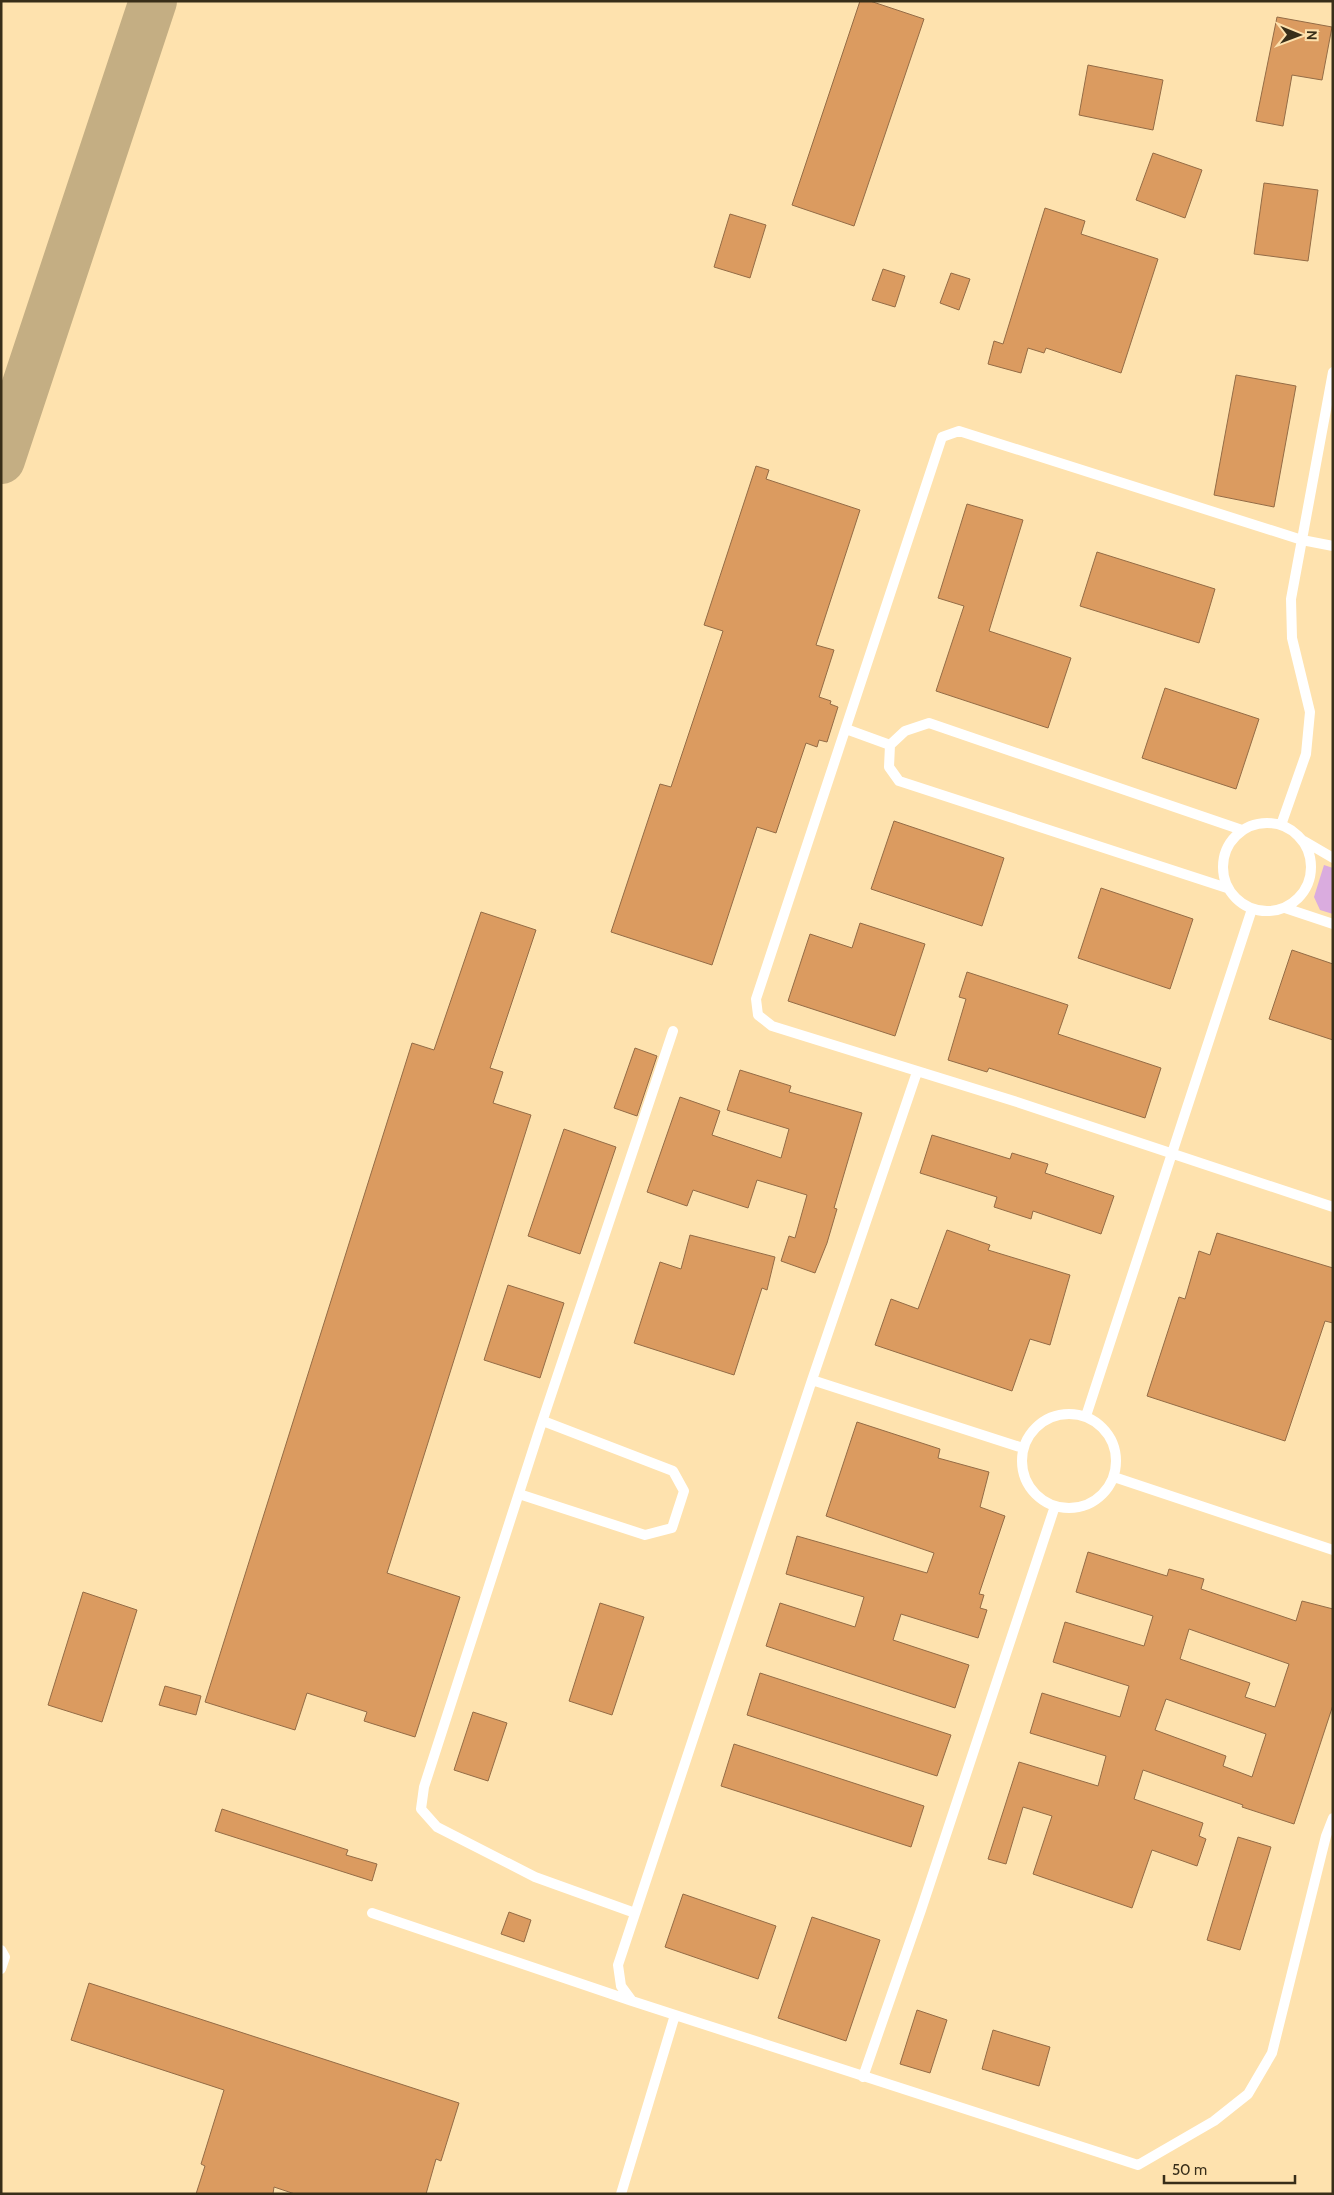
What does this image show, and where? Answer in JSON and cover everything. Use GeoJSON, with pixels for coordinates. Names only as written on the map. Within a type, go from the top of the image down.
{"type":"FeatureCollection","features":[{"type":"Feature","properties":{"kind":"lane"},"geometry":{"type":"LineString","coordinates":[[1281,825],[1306,754],[1310,712],[1292,638],[1291,599],[1333,372]]}},
{"type":"Feature","properties":{"kind":"lane"},"geometry":{"type":"LineString","coordinates":[[1333,546],[1302,540],[959,430],[942,437],[756,998],[758,1015],[772,1026],[1173,1153],[1333,1207]]}},
{"type":"Feature","properties":{"kind":"lane"},"geometry":{"type":"LineString","coordinates":[[1227,888],[899,781],[889,767],[890,745],[905,732],[929,724],[1242,830]]}},
{"type":"Feature","properties":{"kind":"lane"},"geometry":{"type":"LineString","coordinates":[[846,728],[890,745]]}},
{"type":"Feature","properties":{"kind":"lane"},"geometry":{"type":"LineString","coordinates":[[1303,841],[1310,859],[1310,879],[1300,896],[1285,908],[1263,912],[1252,909],[1238,901],[1227,888],[1223,876],[1224,856],[1233,839],[1242,830],[1255,824],[1281,825],[1303,841],[1333,858]]}},
{"type":"Feature","properties":{"kind":"lane"},"geometry":{"type":"LineString","coordinates":[[1285,908],[1333,924]]}},
{"type":"Feature","properties":{"kind":"lane"},"geometry":{"type":"LineString","coordinates":[[1086,1416],[1252,909]]}},
{"type":"Feature","properties":{"kind":"lane"},"geometry":{"type":"LineString","coordinates":[[635,1913],[535,1878],[437,1827],[421,1809],[424,1787],[519,1494],[673,1032]]}},
{"type":"Feature","properties":{"kind":"lane"},"geometry":{"type":"LineString","coordinates":[[632,2001],[621,1986],[618,1964],[812,1380],[917,1072]]}},
{"type":"Feature","properties":{"kind":"lane"},"geometry":{"type":"LineString","coordinates":[[812,1380],[1023,1448]]}},
{"type":"Feature","properties":{"kind":"lane"},"geometry":{"type":"LineString","coordinates":[[1070,1413],[1086,1416],[1099,1423],[1109,1434],[1115,1448],[1117,1463],[1114,1478],[1107,1490],[1097,1500],[1084,1506],[1069,1509],[1055,1506],[1042,1500],[1032,1490],[1025,1477],[1022,1463],[1023,1448],[1030,1434],[1041,1422],[1055,1415],[1070,1413]]}},
{"type":"Feature","properties":{"kind":"lane"},"geometry":{"type":"LineString","coordinates":[[519,1494],[645,1535],[672,1528],[684,1491],[672,1471],[543,1421]]}},
{"type":"Feature","properties":{"kind":"lane"},"geometry":{"type":"LineString","coordinates":[[1114,1478],[1333,1550]]}},
{"type":"Feature","properties":{"kind":"lane"},"geometry":{"type":"LineString","coordinates":[[863,2077],[921,1910],[1055,1506]]}},
{"type":"Feature","properties":{"kind":"lane"},"geometry":{"type":"LineString","coordinates":[[372,1913],[863,2077],[1138,2165],[1214,2122],[1248,2094],[1272,2053],[1324,1846],[1333,1818]]}},
{"type":"Feature","properties":{"kind":"lane"},"geometry":{"type":"LineString","coordinates":[[1,1950],[5,1956],[1,1969]]}},
{"type":"Feature","properties":{"kind":"lane"},"geometry":{"type":"LineString","coordinates":[[621,2194],[675,2015]]}},
{"type":"Feature","properties":{"kind":"shaded area"},"geometry":{"type":"Polygon","coordinates":[[[1324,865],[1333,868],[1333,914],[1320,910],[1314,897],[1324,865]]]}},
{"type":"Feature","properties":{"kind":"building"},"geometry":{"type":"Polygon","coordinates":[[[860,1],[870,1],[924,19],[854,226],[792,205],[860,1]]]}},
{"type":"Feature","properties":{"kind":"building"},"geometry":{"type":"Polygon","coordinates":[[[1277,17],[1332,27],[1322,80],[1292,75],[1283,126],[1256,121],[1277,17]]]}},
{"type":"Feature","properties":{"kind":"building"},"geometry":{"type":"Polygon","coordinates":[[[1088,65],[1163,80],[1153,130],[1079,115],[1088,65]]]}},
{"type":"Feature","properties":{"kind":"building"},"geometry":{"type":"Polygon","coordinates":[[[1153,153],[1202,170],[1185,218],[1136,200],[1153,153]]]}},
{"type":"Feature","properties":{"kind":"building"},"geometry":{"type":"Polygon","coordinates":[[[1264,183],[1318,190],[1308,261],[1254,254],[1264,183]]]}},
{"type":"Feature","properties":{"kind":"building"},"geometry":{"type":"Polygon","coordinates":[[[1045,208],[1085,221],[1081,234],[1158,259],[1121,373],[1046,348],[1044,353],[1028,348],[1021,373],[988,364],[994,341],[1003,344],[1045,208]]]}},
{"type":"Feature","properties":{"kind":"building"},"geometry":{"type":"Polygon","coordinates":[[[730,214],[766,225],[750,278],[714,267],[730,214]]]}},
{"type":"Feature","properties":{"kind":"building"},"geometry":{"type":"Polygon","coordinates":[[[883,269],[905,276],[895,307],[872,300],[883,269]]]}},
{"type":"Feature","properties":{"kind":"building"},"geometry":{"type":"Polygon","coordinates":[[[951,273],[970,279],[959,310],[940,303],[951,273]]]}},
{"type":"Feature","properties":{"kind":"building"},"geometry":{"type":"Polygon","coordinates":[[[1236,375],[1296,386],[1274,507],[1214,495],[1236,375]]]}},
{"type":"Feature","properties":{"kind":"building"},"geometry":{"type":"Polygon","coordinates":[[[756,466],[769,470],[766,479],[860,510],[816,645],[834,650],[819,697],[831,701],[830,704],[838,707],[827,742],[819,740],[817,747],[806,743],[776,833],[757,827],[712,965],[611,932],[660,784],[671,787],[723,631],[704,625],[756,466]]]}},
{"type":"Feature","properties":{"kind":"building"},"geometry":{"type":"Polygon","coordinates":[[[967,504],[1023,520],[989,631],[1071,658],[1048,728],[936,691],[964,606],[938,598],[967,504]]]}},
{"type":"Feature","properties":{"kind":"building"},"geometry":{"type":"Polygon","coordinates":[[[1097,552],[1215,589],[1199,643],[1080,606],[1097,552]]]}},
{"type":"Feature","properties":{"kind":"building"},"geometry":{"type":"Polygon","coordinates":[[[1165,688],[1259,719],[1236,789],[1142,758],[1165,688]]]}},
{"type":"Feature","properties":{"kind":"building"},"geometry":{"type":"Polygon","coordinates":[[[894,821],[1004,858],[982,926],[871,889],[894,821]]]}},
{"type":"Feature","properties":{"kind":"building"},"geometry":{"type":"Polygon","coordinates":[[[1101,888],[1193,919],[1170,989],[1078,958],[1101,888]]]}},
{"type":"Feature","properties":{"kind":"building"},"geometry":{"type":"Polygon","coordinates":[[[481,912],[536,930],[490,1068],[503,1072],[493,1103],[531,1115],[387,1573],[460,1597],[415,1737],[364,1721],[367,1712],[307,1693],[295,1730],[205,1702],[412,1043],[434,1050],[481,912]]]}},
{"type":"Feature","properties":{"kind":"building"},"geometry":{"type":"Polygon","coordinates":[[[860,923],[925,944],[895,1036],[788,1001],[810,934],[852,948],[860,923]]]}},
{"type":"Feature","properties":{"kind":"building"},"geometry":{"type":"Polygon","coordinates":[[[1292,950],[1333,964],[1333,1040],[1269,1019],[1292,950]]]}},
{"type":"Feature","properties":{"kind":"building"},"geometry":{"type":"Polygon","coordinates":[[[967,972],[1068,1005],[1058,1034],[1161,1068],[1145,1118],[989,1068],[987,1072],[948,1060],[966,999],[959,997],[967,972]]]}},
{"type":"Feature","properties":{"kind":"building"},"geometry":{"type":"Polygon","coordinates":[[[635,1048],[657,1056],[637,1116],[614,1108],[635,1048]]]}},
{"type":"Feature","properties":{"kind":"building"},"geometry":{"type":"Polygon","coordinates":[[[740,1070],[791,1086],[789,1092],[862,1113],[834,1208],[837,1209],[827,1243],[815,1273],[781,1261],[789,1236],[795,1238],[807,1195],[757,1180],[748,1208],[693,1190],[687,1206],[647,1192],[680,1097],[720,1111],[712,1135],[781,1158],[789,1129],[727,1110],[740,1070]]]}},
{"type":"Feature","properties":{"kind":"building"},"geometry":{"type":"Polygon","coordinates":[[[564,1129],[616,1147],[580,1254],[528,1236],[564,1129]]]}},
{"type":"Feature","properties":{"kind":"building"},"geometry":{"type":"Polygon","coordinates":[[[932,1135],[1010,1159],[1012,1153],[1048,1164],[1045,1173],[1114,1196],[1101,1234],[1033,1211],[1031,1219],[994,1207],[997,1197],[920,1173],[932,1135]]]}},
{"type":"Feature","properties":{"kind":"building"},"geometry":{"type":"Polygon","coordinates":[[[947,1230],[990,1245],[988,1250],[1070,1275],[1050,1345],[1030,1339],[1012,1391],[875,1345],[891,1299],[918,1309],[947,1230]]]}},
{"type":"Feature","properties":{"kind":"building"},"geometry":{"type":"Polygon","coordinates":[[[1217,1233],[1333,1268],[1333,1323],[1325,1321],[1285,1441],[1147,1396],[1179,1297],[1185,1299],[1199,1251],[1210,1255],[1217,1233]]]}},
{"type":"Feature","properties":{"kind":"building"},"geometry":{"type":"Polygon","coordinates":[[[690,1235],[775,1257],[767,1290],[762,1288],[734,1375],[634,1343],[660,1262],[681,1269],[690,1235]]]}},
{"type":"Feature","properties":{"kind":"building"},"geometry":{"type":"Polygon","coordinates":[[[508,1285],[564,1303],[540,1378],[484,1360],[508,1285]]]}},
{"type":"Feature","properties":{"kind":"building"},"geometry":{"type":"Polygon","coordinates":[[[857,1422],[940,1449],[938,1458],[989,1472],[980,1507],[1005,1516],[979,1594],[984,1595],[980,1608],[987,1610],[978,1638],[901,1614],[893,1640],[969,1665],[955,1708],[766,1646],[780,1603],[855,1627],[864,1597],[786,1574],[797,1536],[927,1573],[934,1553],[826,1516],[857,1422]]]}},
{"type":"Feature","properties":{"kind":"building"},"geometry":{"type":"Polygon","coordinates":[[[1088,1552],[1167,1576],[1169,1569],[1204,1579],[1201,1589],[1296,1621],[1302,1601],[1333,1609],[1333,1705],[1294,1824],[1242,1807],[1243,1805],[1143,1770],[1134,1799],[1203,1823],[1199,1836],[1206,1839],[1197,1866],[1152,1850],[1132,1908],[1033,1874],[1052,1816],[1023,1807],[1006,1864],[988,1859],[1019,1762],[1098,1786],[1106,1756],[1030,1733],[1042,1693],[1120,1717],[1129,1686],[1053,1662],[1065,1622],[1144,1646],[1153,1616],[1076,1592],[1088,1552]],[[1189,1629],[1180,1659],[1250,1683],[1245,1697],[1275,1707],[1289,1664],[1189,1629]],[[1166,1699],[1155,1730],[1226,1756],[1223,1766],[1252,1777],[1266,1734],[1166,1699]]]}},
{"type":"Feature","properties":{"kind":"building"},"geometry":{"type":"Polygon","coordinates":[[[83,1592],[137,1610],[102,1722],[48,1705],[83,1592]]]}},
{"type":"Feature","properties":{"kind":"building"},"geometry":{"type":"Polygon","coordinates":[[[600,1603],[644,1617],[612,1715],[569,1701],[600,1603]]]}},
{"type":"Feature","properties":{"kind":"building"},"geometry":{"type":"Polygon","coordinates":[[[760,1673],[951,1735],[937,1776],[747,1715],[760,1673]]]}},
{"type":"Feature","properties":{"kind":"building"},"geometry":{"type":"Polygon","coordinates":[[[165,1686],[201,1696],[196,1715],[159,1705],[165,1686]]]}},
{"type":"Feature","properties":{"kind":"building"},"geometry":{"type":"Polygon","coordinates":[[[473,1712],[507,1723],[488,1781],[454,1770],[473,1712]]]}},
{"type":"Feature","properties":{"kind":"building"},"geometry":{"type":"Polygon","coordinates":[[[734,1744],[924,1806],[911,1847],[721,1786],[734,1744]]]}},
{"type":"Feature","properties":{"kind":"building"},"geometry":{"type":"Polygon","coordinates":[[[222,1809],[348,1850],[346,1855],[377,1864],[372,1881],[215,1831],[222,1809]]]}},
{"type":"Feature","properties":{"kind":"building"},"geometry":{"type":"Polygon","coordinates":[[[1238,1837],[1271,1847],[1240,1950],[1207,1940],[1238,1837]]]}},
{"type":"Feature","properties":{"kind":"building"},"geometry":{"type":"Polygon","coordinates":[[[683,1894],[776,1926],[758,1979],[665,1947],[683,1894]]]}},
{"type":"Feature","properties":{"kind":"building"},"geometry":{"type":"Polygon","coordinates":[[[509,1912],[531,1920],[524,1942],[501,1934],[509,1912]]]}},
{"type":"Feature","properties":{"kind":"building"},"geometry":{"type":"Polygon","coordinates":[[[812,1917],[880,1940],[846,2041],[778,2018],[812,1917]]]}},
{"type":"Feature","properties":{"kind":"building"},"geometry":{"type":"Polygon","coordinates":[[[89,1983],[459,2103],[441,2161],[436,2159],[426,2194],[295,2194],[274,2187],[273,2194],[196,2194],[205,2166],[201,2164],[224,2090],[71,2040],[89,1983]]]}},
{"type":"Feature","properties":{"kind":"building"},"geometry":{"type":"Polygon","coordinates":[[[917,2010],[947,2020],[930,2073],[900,2064],[917,2010]]]}},
{"type":"Feature","properties":{"kind":"building"},"geometry":{"type":"Polygon","coordinates":[[[993,2030],[1050,2047],[1039,2086],[982,2069],[993,2030]]]}},
{"type":"Feature","properties":{"kind":"taxiway"},"geometry":{"type":"LineString","coordinates":[[1,460],[153,1]]}}]}
